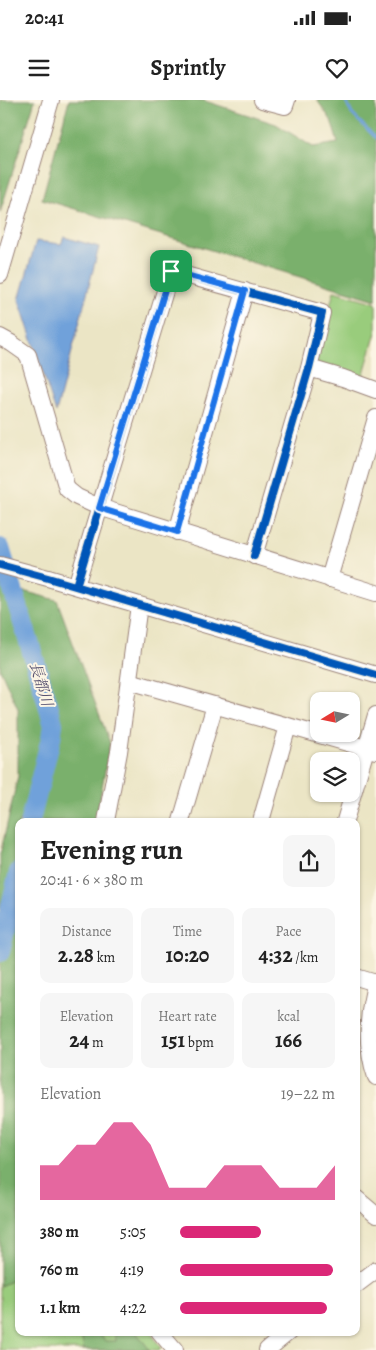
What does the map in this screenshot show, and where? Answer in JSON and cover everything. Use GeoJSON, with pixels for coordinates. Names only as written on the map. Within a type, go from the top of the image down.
{"type":"FeatureCollection","features":[{"type":"Feature","properties":{"kind":"street"},"geometry":{"type":"LineString","coordinates":[[0,274],[51,100]]}},
{"type":"Feature","properties":{"kind":"street"},"geometry":{"type":"LineString","coordinates":[[262,100],[285,106],[287,100]]}},
{"type":"Feature","properties":{"kind":"street"},"geometry":{"type":"LineString","coordinates":[[76,586],[171,271],[322,313],[309,368],[254,556]]}},
{"type":"Feature","properties":{"kind":"street"},"geometry":{"type":"LineString","coordinates":[[177,532],[245,291]]}},
{"type":"Feature","properties":{"kind":"street"},"geometry":{"type":"LineString","coordinates":[[0,337],[28,355],[67,489],[77,497],[99,508],[376,593]]}},
{"type":"Feature","properties":{"kind":"street"},"geometry":{"type":"LineString","coordinates":[[309,368],[376,390]]}},
{"type":"Feature","properties":{"kind":"street"},"geometry":{"type":"LineString","coordinates":[[329,579],[376,418]]}},
{"type":"Feature","properties":{"kind":"street"},"geometry":{"type":"LineString","coordinates":[[0,565],[376,675]]}},
{"type":"Feature","properties":{"kind":"street"},"geometry":{"type":"LineString","coordinates":[[107,818],[119,752],[140,605]]}},
{"type":"Feature","properties":{"kind":"street"},"geometry":{"type":"LineString","coordinates":[[129,681],[371,749]]}},
{"type":"Feature","properties":{"kind":"street"},"geometry":{"type":"LineString","coordinates":[[183,818],[215,705]]}},
{"type":"Feature","properties":{"kind":"street"},"geometry":{"type":"LineString","coordinates":[[346,818],[371,749],[376,715]]}},
{"type":"Feature","properties":{"kind":"street"},"geometry":{"type":"LineString","coordinates":[[262,818],[288,726]]}},
{"type":"Feature","properties":{"kind":"street"},"geometry":{"type":"LineString","coordinates":[[360,978],[376,983],[370,1001],[368,1024],[370,1052],[376,1077]]}},
{"type":"Feature","properties":{"kind":"street"},"geometry":{"type":"LineString","coordinates":[[360,1201],[376,1215]]}},
{"type":"Feature","properties":{"kind":"street"},"geometry":{"type":"LineString","coordinates":[[360,1282],[376,1270]]}},
{"type":"Feature","properties":{"kind":"street"},"geometry":{"type":"LineString","coordinates":[[163,1336],[175,1350]]}},
{"type":"Feature","properties":{"kind":"green space"},"geometry":{"type":"Polygon","coordinates":[[[0,100],[35,100],[0,213],[0,100]]]}},
{"type":"Feature","properties":{"kind":"green space"},"geometry":{"type":"Polygon","coordinates":[[[69,100],[202,100],[276,124],[313,147],[338,143],[331,120],[317,100],[376,100],[376,300],[42,199],[69,100]]]}},
{"type":"Feature","properties":{"kind":"green space"},"geometry":{"type":"Polygon","coordinates":[[[334,291],[376,303],[376,332],[363,377],[315,363],[334,291]]]}},
{"type":"Feature","properties":{"kind":"green space"},"geometry":{"type":"Polygon","coordinates":[[[0,585],[57,600],[110,743],[97,818],[15,818],[15,1279],[0,1286],[0,855],[18,776],[18,709],[0,669],[0,585]]]}},
{"type":"Feature","properties":{"kind":"green space"},"geometry":{"type":"Polygon","coordinates":[[[15,1279],[15,1336],[153,1336],[160,1350],[0,1350],[0,1286],[15,1279]]]}},
{"type":"Feature","properties":{"kind":"green space"},"geometry":{"type":"Polygon","coordinates":[[[81,1336],[102,1336],[105,1341],[116,1341],[115,1336],[139,1336],[150,1350],[84,1350],[81,1336]]]}},
{"type":"Feature","properties":{"kind":"water"},"geometry":{"type":"Polygon","coordinates":[[[64,237],[99,247],[56,413],[19,300],[36,241],[61,244],[64,237]]]}},
{"type":"Feature","properties":{"kind":"waterway"},"geometry":{"type":"LineString","coordinates":[[345,100],[352,114],[376,138]]}},
{"type":"Feature","properties":{"kind":"waterway","name":"長都川"},"geometry":{"type":"LineString","coordinates":[[0,548],[53,724],[31,818]]}},
{"type":"Feature","properties":{"kind":"waterway","name":"長都川"},"geometry":{"type":"LineString","coordinates":[[0,952],[15,889]]}},
{"type":"Feature","properties":{"kind":"cycle path"},"geometry":{"type":"LineString","coordinates":[[76,586],[171,271],[322,313],[309,368],[254,556]]}},
{"type":"Feature","properties":{"kind":"cycle path"},"geometry":{"type":"LineString","coordinates":[[0,565],[376,675]]}},
{"type":"Feature","properties":{"kind":"route"},"geometry":{"type":"LineString","coordinates":[[171,271],[245,291],[177,532],[99,508],[171,271]]}}]}
